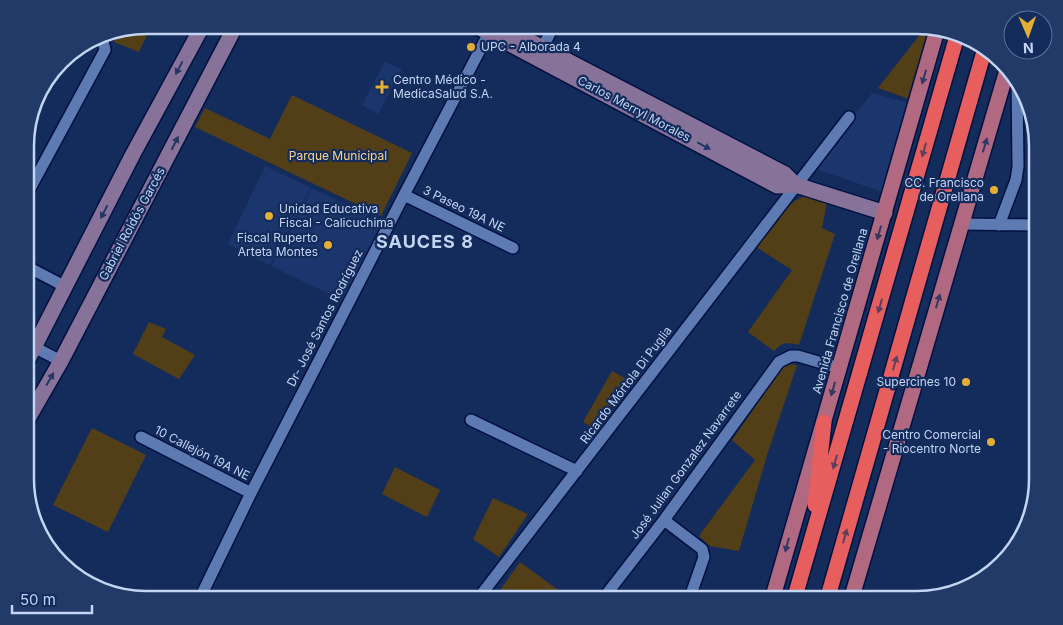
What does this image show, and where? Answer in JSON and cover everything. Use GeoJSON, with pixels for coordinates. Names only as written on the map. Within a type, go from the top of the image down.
{"type":"FeatureCollection","features":[{"type":"Feature","properties":{"kind":"highway"},"geometry":{"type":"LineString","coordinates":[[797,591],[956,41]]}},
{"type":"Feature","properties":{"kind":"highway"},"geometry":{"type":"LineString","coordinates":[[830,591],[983,55]]}},
{"type":"Feature","properties":{"kind":"highway"},"geometry":{"type":"LineString","coordinates":[[811,545],[824,422]]}},
{"type":"Feature","properties":{"kind":"main road"},"geometry":{"type":"LineString","coordinates":[[34,338],[66,286],[133,154],[198,34]]}},
{"type":"Feature","properties":{"kind":"main road","name":"Gabriel Roldós Garcés"},"geometry":{"type":"LineString","coordinates":[[34,408],[61,360],[231,34]]}},
{"type":"Feature","properties":{"kind":"main road","name":"Carlos Merryl Morales"},"geometry":{"type":"LineString","coordinates":[[505,34],[777,186],[796,185],[884,213]]}},
{"type":"Feature","properties":{"kind":"main road","name":"Avenida Francisco de Orellana"},"geometry":{"type":"LineString","coordinates":[[775,591],[935,36]]}},
{"type":"Feature","properties":{"kind":"main road"},"geometry":{"type":"LineString","coordinates":[[855,591],[1005,76]]}},
{"type":"Feature","properties":{"kind":"street","name":"Dr- José Santos Rodríguez"},"geometry":{"type":"LineString","coordinates":[[206,591],[251,493],[404,195],[491,34]]}},
{"type":"Feature","properties":{"kind":"street"},"geometry":{"type":"LineString","coordinates":[[540,53],[550,34]]}},
{"type":"Feature","properties":{"kind":"street"},"geometry":{"type":"LineString","coordinates":[[34,181],[105,50],[103,42]]}},
{"type":"Feature","properties":{"kind":"street"},"geometry":{"type":"LineString","coordinates":[[1000,225],[1016,180],[1018,168],[1017,96]]}},
{"type":"Feature","properties":{"kind":"street","name":"Ricardo Mórtola Di Puglia"},"geometry":{"type":"LineString","coordinates":[[484,591],[849,118]]}},
{"type":"Feature","properties":{"kind":"street","name":"3 Paseo 19A NE"},"geometry":{"type":"LineString","coordinates":[[404,195],[513,248]]}},
{"type":"Feature","properties":{"kind":"street"},"geometry":{"type":"LineString","coordinates":[[961,224],[1029,225]]}},
{"type":"Feature","properties":{"kind":"street"},"geometry":{"type":"LineString","coordinates":[[34,270],[66,286]]}},
{"type":"Feature","properties":{"kind":"street"},"geometry":{"type":"LineString","coordinates":[[34,347],[61,360]]}},
{"type":"Feature","properties":{"kind":"street","name":"José Julian Gonzalez Navarrete"},"geometry":{"type":"LineString","coordinates":[[609,591],[664,520],[779,362],[791,356],[798,356],[839,368]]}},
{"type":"Feature","properties":{"kind":"street"},"geometry":{"type":"LineString","coordinates":[[470,420],[577,471]]}},
{"type":"Feature","properties":{"kind":"street","name":"10 Callejón 19A NE"},"geometry":{"type":"LineString","coordinates":[[141,437],[251,493]]}},
{"type":"Feature","properties":{"kind":"street"},"geometry":{"type":"LineString","coordinates":[[664,520],[702,548],[704,552],[692,591]]}},
{"type":"Feature","properties":{"kind":"shaded area","name":"Centro Médico - MedicaSalud S.A."},"geometry":{"type":"Polygon","coordinates":[[[385,62],[402,69],[378,114],[362,105],[385,62]]]}},
{"type":"Feature","properties":{"kind":"shaded area"},"geometry":{"type":"Polygon","coordinates":[[[872,93],[909,103],[882,192],[814,168],[872,93]]]}},
{"type":"Feature","properties":{"kind":"shaded area","name":"Unidad Educativa Fiscal - Calicuchima"},"geometry":{"type":"Polygon","coordinates":[[[265,166],[311,188],[270,265],[228,244],[265,166]]]}},
{"type":"Feature","properties":{"kind":"shaded area","name":"Fiscal Ruperto Arteta Montes"},"geometry":{"type":"Polygon","coordinates":[[[312,188],[385,224],[344,301],[271,266],[312,188]]]}},
{"type":"Feature","properties":{"kind":"green space"},"geometry":{"type":"Polygon","coordinates":[[[148,34],[139,52],[114,42],[115,38],[123,36],[148,34]]]}},
{"type":"Feature","properties":{"kind":"green space"},"geometry":{"type":"Polygon","coordinates":[[[920,34],[932,35],[909,99],[878,88],[920,34]]]}},
{"type":"Feature","properties":{"kind":"green space","name":"Parque Municipal"},"geometry":{"type":"Polygon","coordinates":[[[292,95],[412,153],[381,216],[195,127],[205,108],[270,139],[292,95]]]}},
{"type":"Feature","properties":{"kind":"green space"},"geometry":{"type":"Polygon","coordinates":[[[808,195],[827,202],[822,228],[835,234],[799,345],[785,344],[774,351],[748,332],[792,270],[756,247],[785,209],[800,198],[808,195]]]}},
{"type":"Feature","properties":{"kind":"green space"},"geometry":{"type":"Polygon","coordinates":[[[149,322],[166,329],[162,337],[195,355],[179,379],[133,354],[149,322]]]}},
{"type":"Feature","properties":{"kind":"green space"},"geometry":{"type":"Polygon","coordinates":[[[788,364],[797,365],[768,452],[739,551],[710,546],[699,536],[755,460],[732,440],[783,367],[788,364]]]}},
{"type":"Feature","properties":{"kind":"green space"},"geometry":{"type":"Polygon","coordinates":[[[612,371],[632,382],[594,428],[583,422],[612,371]]]}},
{"type":"Feature","properties":{"kind":"green space"},"geometry":{"type":"Polygon","coordinates":[[[92,428],[146,455],[108,532],[53,505],[92,428]]]}},
{"type":"Feature","properties":{"kind":"green space"},"geometry":{"type":"Polygon","coordinates":[[[395,467],[440,490],[427,517],[382,494],[395,467]]]}},
{"type":"Feature","properties":{"kind":"green space"},"geometry":{"type":"Polygon","coordinates":[[[493,498],[528,514],[499,557],[473,539],[493,498]]]}},
{"type":"Feature","properties":{"kind":"green space"},"geometry":{"type":"Polygon","coordinates":[[[520,562],[560,591],[500,591],[520,562]]]}},
{"type":"Feature","properties":{"kind":"place","name":"UPC - Alborada 4"},"geometry":{"type":"Point","coordinates":[471,47]}},
{"type":"Feature","properties":{"kind":"place","name":"Centro Médico - MedicaSalud S.A."},"geometry":{"type":"Point","coordinates":[382,87]}},
{"type":"Feature","properties":{"kind":"place","name":"CC. Francisco de Orellana"},"geometry":{"type":"Point","coordinates":[994,190]}},
{"type":"Feature","properties":{"kind":"place","name":"Unidad Educativa Fiscal - Calicuchima"},"geometry":{"type":"Point","coordinates":[269,216]}},
{"type":"Feature","properties":{"kind":"place","name":"Fiscal Ruperto Arteta Montes"},"geometry":{"type":"Point","coordinates":[328,245]}},
{"type":"Feature","properties":{"kind":"place","name":"Supercines 10"},"geometry":{"type":"Point","coordinates":[966,382]}},
{"type":"Feature","properties":{"kind":"place","name":"Centro Comercial - Riocentro Norte"},"geometry":{"type":"Point","coordinates":[991,442]}},
{"type":"Feature","properties":{"kind":"district","name":"SAUCES 8"},"geometry":{"type":"Point","coordinates":[425,242]}}]}
